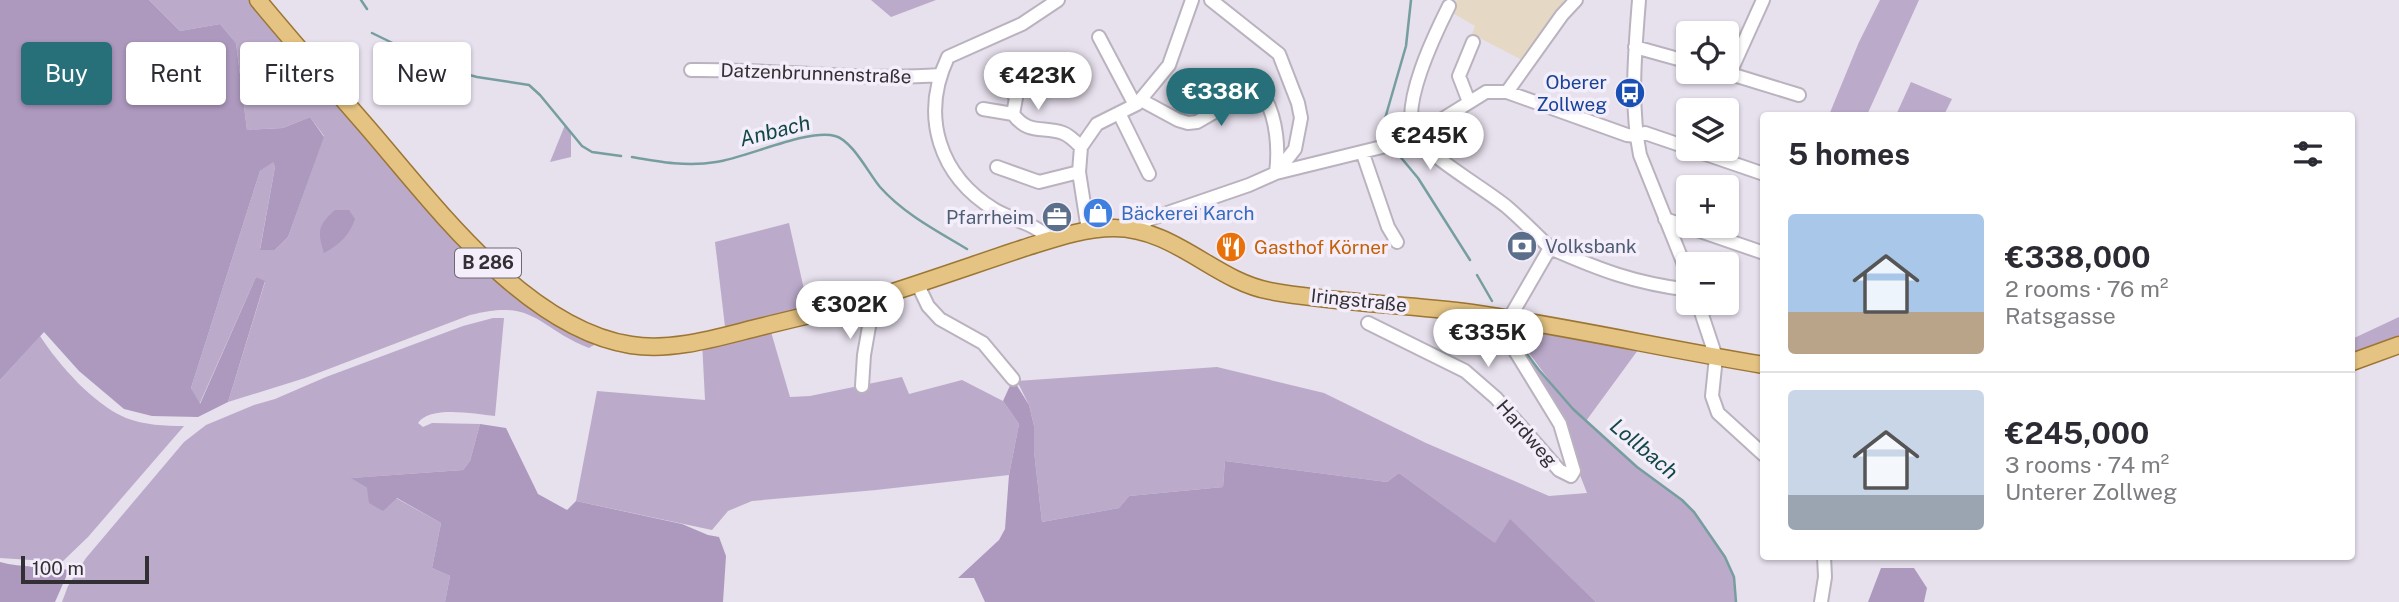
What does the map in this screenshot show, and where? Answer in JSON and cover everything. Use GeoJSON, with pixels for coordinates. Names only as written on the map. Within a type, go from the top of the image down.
{"type":"FeatureCollection","features":[{"type":"Feature","properties":{"kind":"main road","name":"B 286"},"geometry":{"type":"LineString","coordinates":[[258,0],[485,260],[516,288],[545,308],[601,337],[631,345],[657,347],[702,341],[874,298],[1088,230]]}},
{"type":"Feature","properties":{"kind":"main road","name":"Iringstraße"},"geometry":{"type":"LineString","coordinates":[[1088,230],[1140,230],[1265,290],[1509,318],[1760,364]]}},
{"type":"Feature","properties":{"kind":"main road"},"geometry":{"type":"LineString","coordinates":[[2355,361],[2399,345]]}},
{"type":"Feature","properties":{"kind":"street"},"geometry":{"type":"LineString","coordinates":[[1051,240],[1041,229],[996,210],[970,190],[946,159],[934,118],[935,96],[948,57],[1022,24],[1058,0]]}},
{"type":"Feature","properties":{"kind":"street"},"geometry":{"type":"LineString","coordinates":[[1088,230],[1079,172],[1081,146],[1097,124],[1138,103],[1169,65],[1192,0]]}},
{"type":"Feature","properties":{"kind":"street"},"geometry":{"type":"LineString","coordinates":[[1211,0],[1275,50],[1286,70],[1301,118],[1295,149],[1276,173]]}},
{"type":"Feature","properties":{"kind":"street"},"geometry":{"type":"LineString","coordinates":[[1507,92],[1562,15],[1576,0]]}},
{"type":"Feature","properties":{"kind":"street"},"geometry":{"type":"LineString","coordinates":[[1640,0],[1635,47],[1636,136],[1640,155],[1679,252]]}},
{"type":"Feature","properties":{"kind":"street"},"geometry":{"type":"LineString","coordinates":[[1739,49],[1763,0]]}},
{"type":"Feature","properties":{"kind":"street"},"geometry":{"type":"LineString","coordinates":[[1449,6],[1422,67],[1415,92],[1411,116],[1414,135],[1432,153],[1506,206],[1550,248],[1648,285],[1676,288]]}},
{"type":"Feature","properties":{"kind":"street"},"geometry":{"type":"LineString","coordinates":[[1099,37],[1138,103],[1188,122],[1197,122],[1223,107],[1255,94],[1265,98],[1278,151],[1276,173]]}},
{"type":"Feature","properties":{"kind":"street"},"geometry":{"type":"LineString","coordinates":[[1469,102],[1460,76],[1473,42]]}},
{"type":"Feature","properties":{"kind":"street"},"geometry":{"type":"LineString","coordinates":[[1635,47],[1676,58]]}},
{"type":"Feature","properties":{"kind":"street","name":"Datzenbrunnenstraße"},"geometry":{"type":"LineString","coordinates":[[691,70],[740,69],[892,78],[940,75]]}},
{"type":"Feature","properties":{"kind":"street"},"geometry":{"type":"LineString","coordinates":[[1739,77],[1799,95]]}},
{"type":"Feature","properties":{"kind":"street"},"geometry":{"type":"LineString","coordinates":[[1012,92],[1016,98],[1013,114]]}},
{"type":"Feature","properties":{"kind":"street"},"geometry":{"type":"LineString","coordinates":[[1140,230],[1147,220],[1276,173],[1363,154],[1391,145],[1414,135],[1486,92],[1507,92],[1627,135],[1636,136],[1645,132],[1676,143]]}},
{"type":"Feature","properties":{"kind":"street"},"geometry":{"type":"LineString","coordinates":[[983,109],[1013,114],[1020,124],[1045,132],[1064,133],[1081,146]]}},
{"type":"Feature","properties":{"kind":"street"},"geometry":{"type":"LineString","coordinates":[[1119,113],[1149,174]]}},
{"type":"Feature","properties":{"kind":"street"},"geometry":{"type":"LineString","coordinates":[[1363,154],[1388,227],[1397,242]]}},
{"type":"Feature","properties":{"kind":"street"},"geometry":{"type":"LineString","coordinates":[[1727,161],[1760,173]]}},
{"type":"Feature","properties":{"kind":"street"},"geometry":{"type":"LineString","coordinates":[[997,167],[1039,183],[1079,172]]}},
{"type":"Feature","properties":{"kind":"street"},"geometry":{"type":"LineString","coordinates":[[1665,219],[1760,252]]}},
{"type":"Feature","properties":{"kind":"street"},"geometry":{"type":"LineString","coordinates":[[1509,318],[1550,248]]}},
{"type":"Feature","properties":{"kind":"street"},"geometry":{"type":"LineString","coordinates":[[917,283],[928,306],[940,319],[983,343],[1013,379]]}},
{"type":"Feature","properties":{"kind":"street"},"geometry":{"type":"LineString","coordinates":[[862,386],[864,355],[874,298]]}},
{"type":"Feature","properties":{"kind":"street"},"geometry":{"type":"LineString","coordinates":[[1702,315],[1716,357],[1712,396],[1718,413],[1760,451]]}},
{"type":"Feature","properties":{"kind":"street","name":"Hardweg"},"geometry":{"type":"LineString","coordinates":[[1368,323],[1465,371],[1496,398],[1559,470],[1571,476],[1574,471],[1560,424],[1506,336],[1509,318]]}},
{"type":"Feature","properties":{"kind":"street"},"geometry":{"type":"LineString","coordinates":[[1821,602],[1824,560]]}},
{"type":"Feature","properties":{"kind":"shaded area"},"geometry":{"type":"Polygon","coordinates":[[[0,0],[149,0],[180,31],[220,24],[236,43],[240,105],[244,105],[247,130],[283,128],[310,117],[324,137],[288,237],[275,250],[260,250],[275,167],[273,162],[260,171],[191,388],[200,404],[256,277],[265,281],[228,402],[198,417],[152,416],[124,409],[79,371],[44,332],[0,380],[0,0]]]}},
{"type":"Feature","properties":{"kind":"shaded area"},"geometry":{"type":"Polygon","coordinates":[[[149,0],[249,0],[285,42],[240,42],[240,75],[236,43],[220,24],[180,31],[149,0]]]}},
{"type":"Feature","properties":{"kind":"shaded area"},"geometry":{"type":"Polygon","coordinates":[[[871,0],[936,0],[891,17],[871,0]]]}},
{"type":"Feature","properties":{"kind":"shaded area"},"geometry":{"type":"Polygon","coordinates":[[[1457,0],[1569,0],[1522,60],[1472,34],[1475,26],[1451,12],[1457,0]]]}},
{"type":"Feature","properties":{"kind":"shaded area"},"geometry":{"type":"Polygon","coordinates":[[[1880,0],[1919,0],[1868,112],[1830,112],[1859,42],[1880,0]]]}},
{"type":"Feature","properties":{"kind":"shaded area"},"geometry":{"type":"Polygon","coordinates":[[[1911,82],[1952,99],[1946,112],[1897,112],[1911,82]]]}},
{"type":"Feature","properties":{"kind":"shaded area"},"geometry":{"type":"Polygon","coordinates":[[[244,105],[340,105],[421,199],[594,342],[594,345],[589,348],[571,340],[522,312],[492,311],[470,315],[305,378],[228,402],[265,282],[256,277],[199,405],[191,388],[260,171],[273,161],[275,167],[260,249],[275,250],[288,237],[324,136],[310,117],[283,128],[247,130],[244,105]]]}},
{"type":"Feature","properties":{"kind":"shaded area"},"geometry":{"type":"Polygon","coordinates":[[[565,125],[571,132],[571,157],[550,162],[565,125]]]}},
{"type":"Feature","properties":{"kind":"shaded area"},"geometry":{"type":"Polygon","coordinates":[[[335,210],[349,210],[355,219],[343,239],[324,253],[320,229],[335,210]]]}},
{"type":"Feature","properties":{"kind":"shaded area"},"geometry":{"type":"Polygon","coordinates":[[[789,223],[810,316],[769,325],[790,397],[810,396],[902,377],[909,394],[962,380],[1003,401],[1019,424],[1009,475],[752,501],[728,511],[712,530],[576,501],[597,391],[705,400],[702,341],[726,335],[715,242],[789,223]]]}},
{"type":"Feature","properties":{"kind":"shaded area"},"geometry":{"type":"Polygon","coordinates":[[[2399,317],[2399,345],[2355,361],[2355,338],[2399,317]]]}},
{"type":"Feature","properties":{"kind":"shaded area"},"geometry":{"type":"Polygon","coordinates":[[[493,318],[504,318],[495,416],[442,412],[424,417],[418,423],[423,427],[432,423],[480,424],[470,461],[463,470],[352,478],[367,488],[396,498],[441,523],[432,568],[450,576],[445,602],[62,602],[68,586],[86,558],[184,442],[206,425],[326,377],[463,326],[493,318]]]}},
{"type":"Feature","properties":{"kind":"shaded area"},"geometry":{"type":"Polygon","coordinates":[[[1512,330],[1638,350],[1586,421],[1637,467],[1694,512],[1725,557],[1734,577],[1736,602],[1596,602],[1510,520],[1496,544],[1399,473],[1387,482],[1225,461],[1223,487],[1129,496],[1119,508],[1042,522],[1034,426],[1029,405],[1017,381],[1217,367],[1324,393],[1426,443],[1549,496],[1587,493],[1510,332],[1555,388],[1512,330]]]}},
{"type":"Feature","properties":{"kind":"shaded area"},"geometry":{"type":"Polygon","coordinates":[[[40,336],[78,383],[114,412],[140,422],[184,426],[88,537],[62,562],[0,558],[0,380],[40,336]]]}},
{"type":"Feature","properties":{"kind":"shaded area"},"geometry":{"type":"Polygon","coordinates":[[[1013,379],[1029,405],[1034,426],[1042,522],[1119,508],[1129,496],[1223,487],[1225,461],[1387,482],[1399,473],[1495,543],[1510,519],[1596,602],[985,602],[974,578],[958,578],[999,540],[1005,529],[1009,475],[1019,424],[1003,401],[1013,379]]]}},
{"type":"Feature","properties":{"kind":"shaded area"},"geometry":{"type":"Polygon","coordinates":[[[480,424],[506,428],[538,494],[567,510],[576,501],[682,524],[719,537],[726,556],[723,602],[445,602],[450,576],[432,568],[441,523],[397,498],[383,511],[369,503],[367,488],[351,478],[463,470],[470,461],[480,424]]]}},
{"type":"Feature","properties":{"kind":"shaded area"},"geometry":{"type":"Polygon","coordinates":[[[0,562],[69,570],[55,602],[0,602],[0,562]]]}},
{"type":"Feature","properties":{"kind":"shaded area"},"geometry":{"type":"Polygon","coordinates":[[[1881,568],[1914,568],[1927,588],[1924,602],[1868,602],[1881,568]]]}},
{"type":"Feature","properties":{"kind":"waterway","name":"Anbach"},"geometry":{"type":"LineString","coordinates":[[361,0],[367,9]]}},
{"type":"Feature","properties":{"kind":"waterway","name":"Lollbach"},"geometry":{"type":"LineString","coordinates":[[1389,142],[1384,136],[1384,122],[1406,46],[1411,0]]}},
{"type":"Feature","properties":{"kind":"waterway","name":"Anbach"},"geometry":{"type":"LineString","coordinates":[[372,33],[444,68],[477,77],[529,85],[582,146],[592,152],[621,156]]}},
{"type":"Feature","properties":{"kind":"waterway","name":"Anbach"},"geometry":{"type":"LineString","coordinates":[[632,157],[674,163],[706,163],[810,136],[835,136],[848,144],[889,197],[921,221],[967,249]]}},
{"type":"Feature","properties":{"kind":"waterway","name":"Lollbach"},"geometry":{"type":"LineString","coordinates":[[1393,148],[1418,178],[1470,260]]}},
{"type":"Feature","properties":{"kind":"waterway","name":"Lollbach"},"geometry":{"type":"LineString","coordinates":[[1477,275],[1492,301]]}},
{"type":"Feature","properties":{"kind":"waterway","name":"Lollbach"},"geometry":{"type":"LineString","coordinates":[[1510,332],[1573,409],[1637,467],[1694,512],[1725,557],[1734,577],[1736,602]]}},
{"type":"Feature","properties":{"kind":"place","name":"Oberer Zollweg"},"geometry":{"type":"Point","coordinates":[1630,93]}},
{"type":"Feature","properties":{"kind":"place","name":"Bäckerei Karch"},"geometry":{"type":"Point","coordinates":[1098,213]}},
{"type":"Feature","properties":{"kind":"place","name":"Pfarrheim"},"geometry":{"type":"Point","coordinates":[1057,217]}},
{"type":"Feature","properties":{"kind":"place","name":"Volksbank"},"geometry":{"type":"Point","coordinates":[1522,246]}},
{"type":"Feature","properties":{"kind":"place","name":"Gasthof Körner"},"geometry":{"type":"Point","coordinates":[1231,247]}}]}
